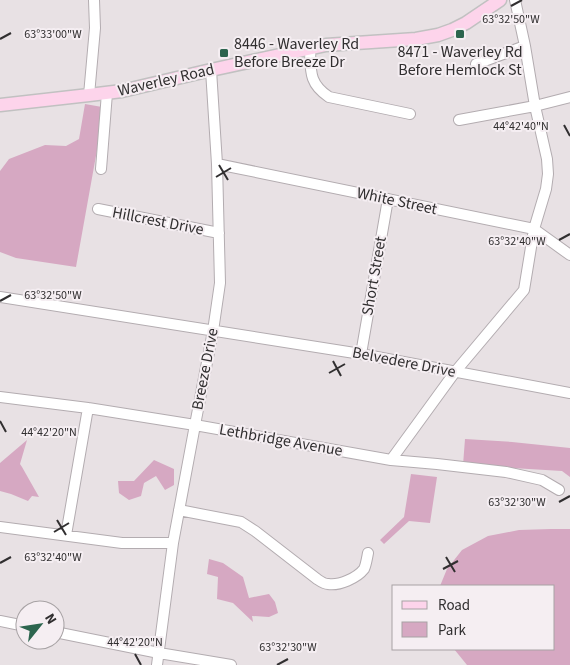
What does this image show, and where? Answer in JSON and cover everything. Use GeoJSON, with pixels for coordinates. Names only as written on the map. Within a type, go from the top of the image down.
{"type":"FeatureCollection","features":[{"type":"Feature","properties":{"kind":"main road","name":"Waverley Road"},"geometry":{"type":"LineString","coordinates":[[0,105],[131,89],[326,45],[416,39],[452,30],[500,0]]}},
{"type":"Feature","properties":{"kind":"street"},"geometry":{"type":"LineString","coordinates":[[89,95],[94,0]]}},
{"type":"Feature","properties":{"kind":"street"},"geometry":{"type":"LineString","coordinates":[[391,460],[455,372],[524,290],[534,229],[546,189],[548,174],[547,159],[515,0]]}},
{"type":"Feature","properties":{"kind":"street"},"geometry":{"type":"LineString","coordinates":[[476,64],[525,46]]}},
{"type":"Feature","properties":{"kind":"street"},"geometry":{"type":"LineString","coordinates":[[310,48],[314,83],[328,97],[410,114]]}},
{"type":"Feature","properties":{"kind":"street","name":"Breeze Drive"},"geometry":{"type":"LineString","coordinates":[[157,665],[173,543],[213,331],[220,283],[217,164],[211,70]]}},
{"type":"Feature","properties":{"kind":"street"},"geometry":{"type":"LineString","coordinates":[[101,169],[107,93]]}},
{"type":"Feature","properties":{"kind":"street"},"geometry":{"type":"LineString","coordinates":[[459,120],[570,98]]}},
{"type":"Feature","properties":{"kind":"street","name":"White Street"},"geometry":{"type":"LineString","coordinates":[[217,164],[534,229],[570,255]]}},
{"type":"Feature","properties":{"kind":"street","name":"Short Street"},"geometry":{"type":"LineString","coordinates":[[361,354],[388,199]]}},
{"type":"Feature","properties":{"kind":"street","name":"Hillcrest Drive"},"geometry":{"type":"LineString","coordinates":[[98,209],[219,232]]}},
{"type":"Feature","properties":{"kind":"street","name":"Belvedere Drive"},"geometry":{"type":"LineString","coordinates":[[0,297],[361,354],[570,392]]}},
{"type":"Feature","properties":{"kind":"street","name":"Lethbridge Avenue"},"geometry":{"type":"LineString","coordinates":[[0,397],[88,408],[194,425],[391,460],[506,472],[542,480],[559,490]]}},
{"type":"Feature","properties":{"kind":"street"},"geometry":{"type":"LineString","coordinates":[[66,535],[88,408]]}},
{"type":"Feature","properties":{"kind":"street"},"geometry":{"type":"LineString","coordinates":[[179,510],[241,522],[326,584],[335,585],[355,576],[364,568],[368,553]]}},
{"type":"Feature","properties":{"kind":"street"},"geometry":{"type":"LineString","coordinates":[[0,527],[122,543],[173,543]]}},
{"type":"Feature","properties":{"kind":"street"},"geometry":{"type":"LineString","coordinates":[[0,621],[15,624]]}},
{"type":"Feature","properties":{"kind":"street"},"geometry":{"type":"LineString","coordinates":[[65,634],[159,653],[232,665]]}},
{"type":"Feature","properties":{"kind":"green space"},"geometry":{"type":"Polygon","coordinates":[[[85,104],[102,107],[97,150],[76,267],[16,258],[0,252],[0,171],[9,159],[45,145],[66,146],[79,139],[85,104]]]}},
{"type":"Feature","properties":{"kind":"green space"},"geometry":{"type":"Polygon","coordinates":[[[465,439],[570,448],[570,477],[562,471],[463,465],[465,439]]]}},
{"type":"Feature","properties":{"kind":"green space"},"geometry":{"type":"Polygon","coordinates":[[[27,440],[20,464],[39,497],[32,496],[28,501],[0,491],[0,463],[27,440]]]}},
{"type":"Feature","properties":{"kind":"green space"},"geometry":{"type":"Polygon","coordinates":[[[154,460],[174,469],[174,485],[165,490],[156,476],[144,483],[141,496],[129,500],[119,493],[118,481],[134,481],[154,460]]]}},
{"type":"Feature","properties":{"kind":"green space"},"geometry":{"type":"Polygon","coordinates":[[[411,474],[437,477],[430,523],[409,521],[384,544],[380,540],[404,517],[411,474]]]}},
{"type":"Feature","properties":{"kind":"green space"},"geometry":{"type":"Polygon","coordinates":[[[570,529],[570,665],[467,665],[455,650],[555,650],[555,585],[440,585],[447,569],[462,550],[488,536],[519,530],[570,529]]]}},
{"type":"Feature","properties":{"kind":"green space"},"geometry":{"type":"Polygon","coordinates":[[[209,559],[223,563],[243,577],[249,598],[269,594],[275,602],[278,613],[269,617],[252,616],[253,622],[233,603],[217,599],[218,577],[207,574],[209,559]]]}},
{"type":"Feature","properties":{"kind":"place","name":"8471 - Waverley Rd Before Hemlock St"},"geometry":{"type":"Point","coordinates":[460,34]}},
{"type":"Feature","properties":{"kind":"place","name":"8446 - Waverley Rd Before Breeze Dr"},"geometry":{"type":"Point","coordinates":[224,53]}}]}
